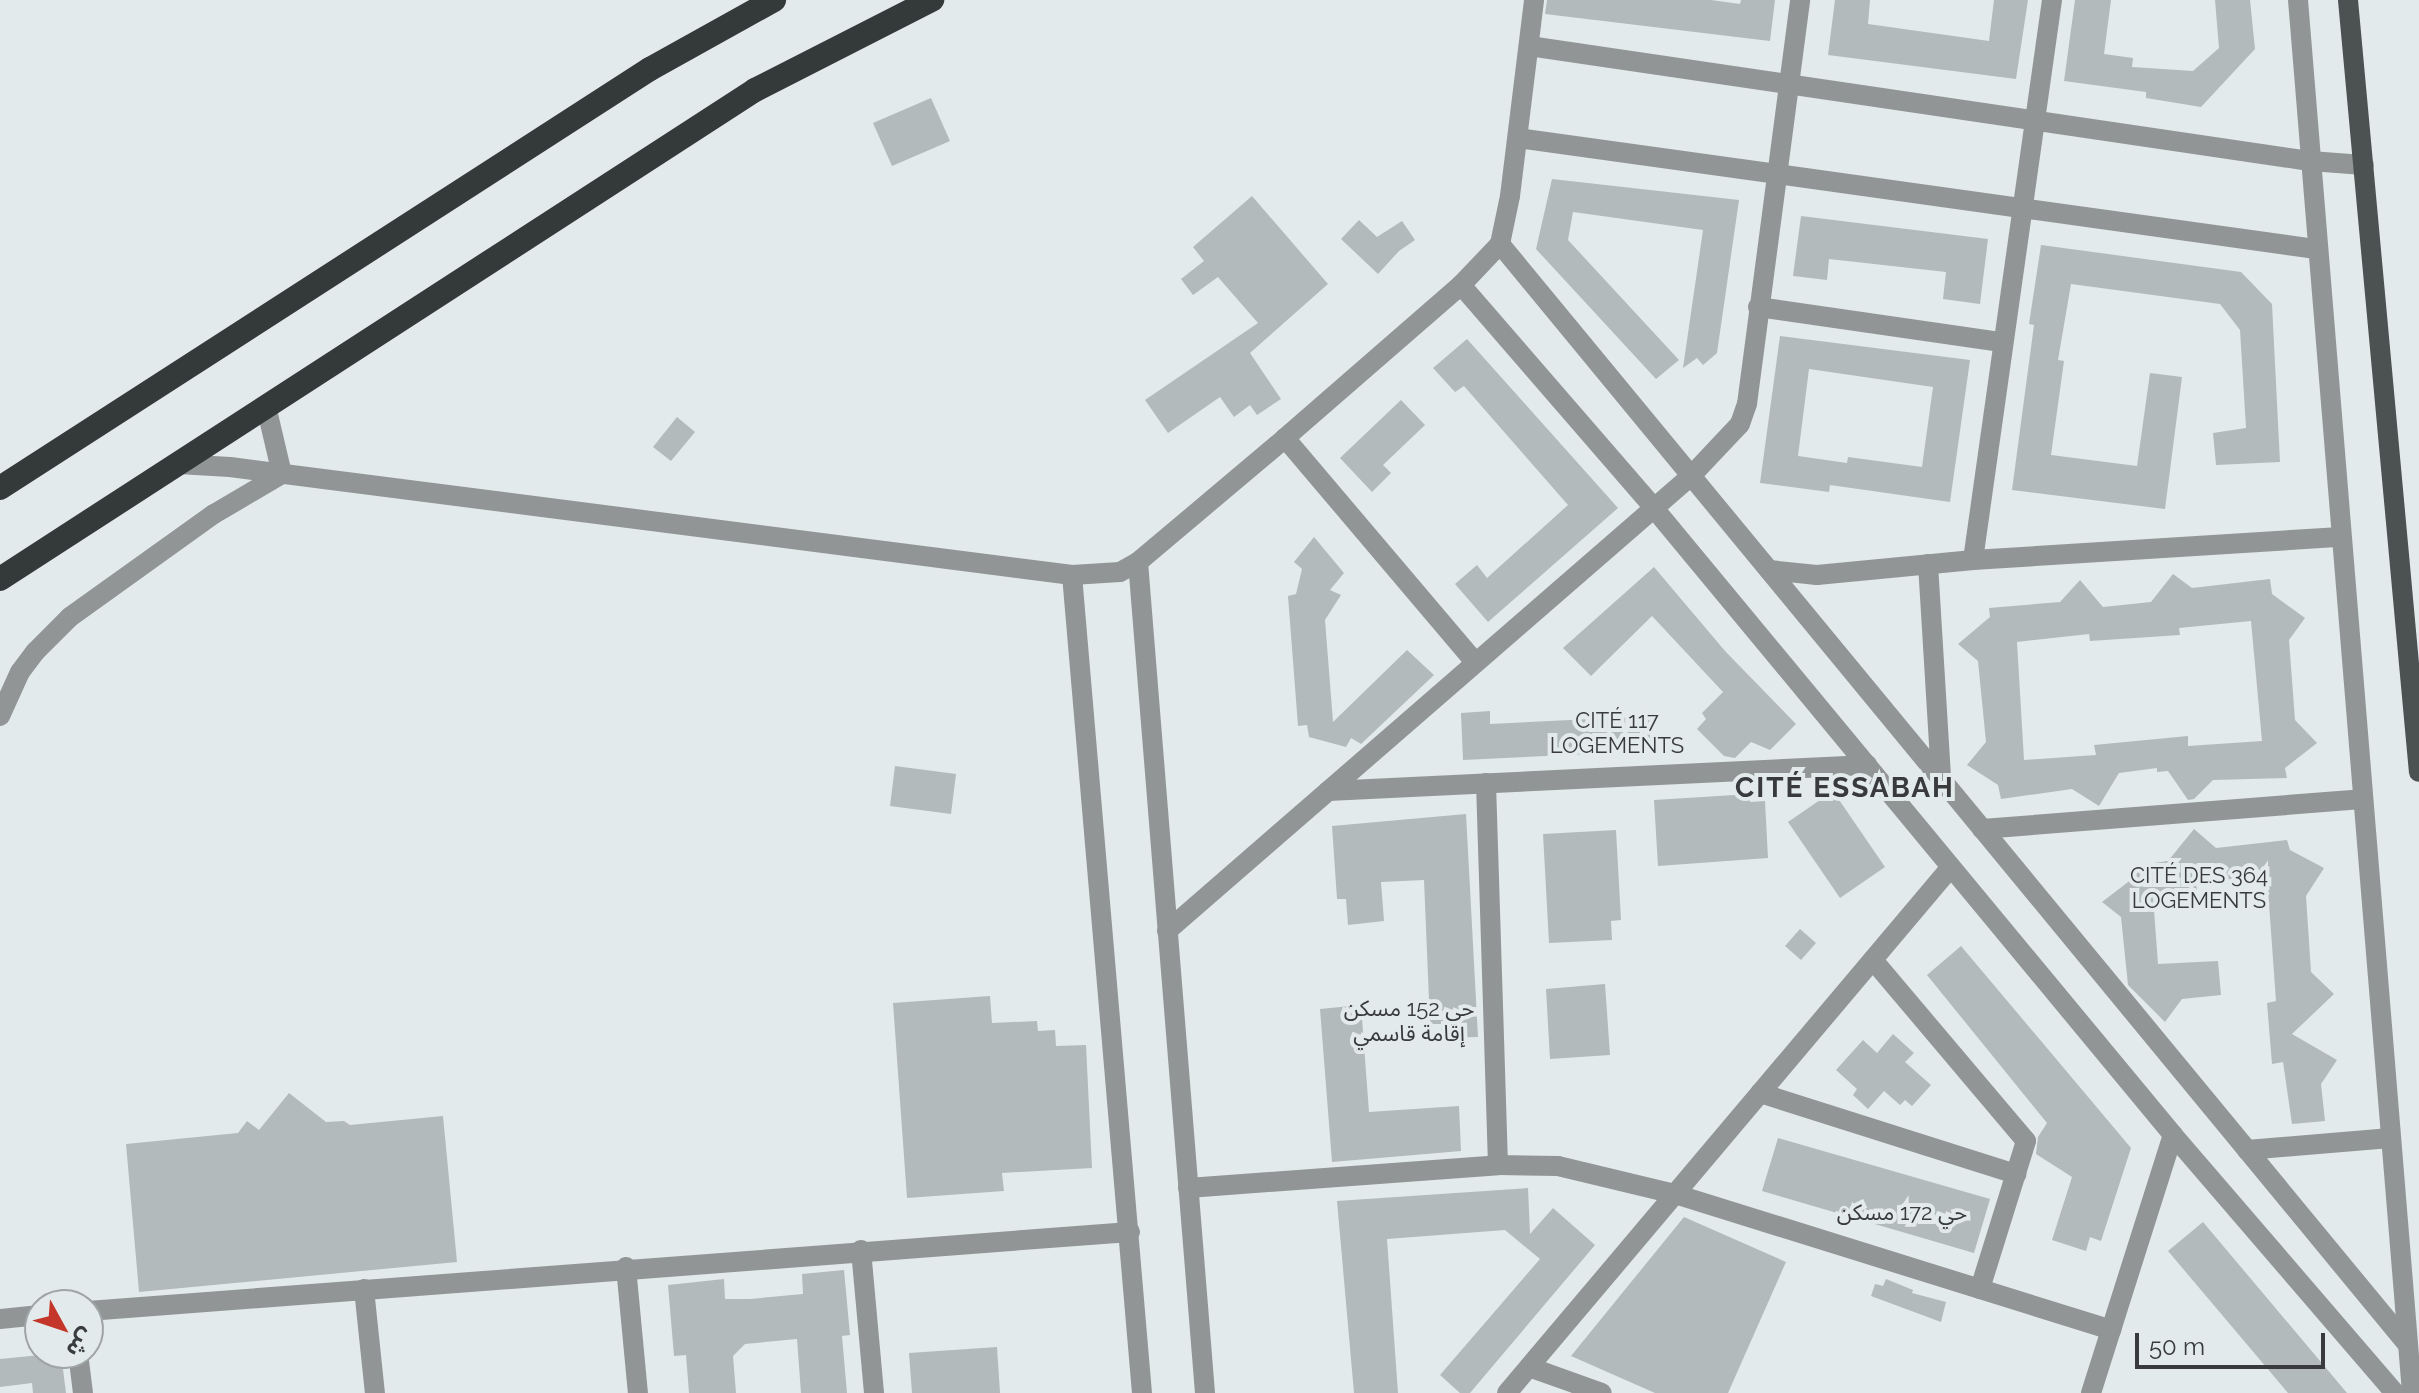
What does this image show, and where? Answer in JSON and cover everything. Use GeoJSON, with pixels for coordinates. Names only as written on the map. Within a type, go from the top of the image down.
{"type":"FeatureCollection","features":[{"type":"Feature","properties":{"kind":"highway"},"geometry":{"type":"LineString","coordinates":[[0,488],[650,69],[774,0]]}},
{"type":"Feature","properties":{"kind":"highway"},"geometry":{"type":"LineString","coordinates":[[0,579],[755,90],[932,0]]}},
{"type":"Feature","properties":{"kind":"main road"},"geometry":{"type":"LineString","coordinates":[[2348,0],[2419,772]]}},
{"type":"Feature","properties":{"kind":"street"},"geometry":{"type":"LineString","coordinates":[[178,464],[282,474],[1072,575],[1111,574],[1138,562],[1285,438],[1461,285],[1500,244],[1518,138],[1534,0]]}},
{"type":"Feature","properties":{"kind":"street"},"geometry":{"type":"LineString","coordinates":[[1167,931],[1691,476],[1724,445],[1740,424],[1747,404],[1775,171],[1800,0]]}},
{"type":"Feature","properties":{"kind":"street"},"geometry":{"type":"LineString","coordinates":[[1973,560],[2020,207],[2052,0]]}},
{"type":"Feature","properties":{"kind":"street"},"geometry":{"type":"LineString","coordinates":[[2298,0],[2412,1393]]}},
{"type":"Feature","properties":{"kind":"street"},"geometry":{"type":"LineString","coordinates":[[1529,46],[2310,161],[2364,165]]}},
{"type":"Feature","properties":{"kind":"street"},"geometry":{"type":"LineString","coordinates":[[1518,138],[1775,171],[2316,249]]}},
{"type":"Feature","properties":{"kind":"street"},"geometry":{"type":"LineString","coordinates":[[1500,244],[2408,1345]]}},
{"type":"Feature","properties":{"kind":"street"},"geometry":{"type":"LineString","coordinates":[[1461,285],[1653,507],[2173,1135],[2395,1393]]}},
{"type":"Feature","properties":{"kind":"street"},"geometry":{"type":"LineString","coordinates":[[1758,307],[2002,342]]}},
{"type":"Feature","properties":{"kind":"street"},"geometry":{"type":"LineString","coordinates":[[266,406],[271,441],[282,474]]}},
{"type":"Feature","properties":{"kind":"street"},"geometry":{"type":"LineString","coordinates":[[1285,438],[1475,662]]}},
{"type":"Feature","properties":{"kind":"street"},"geometry":{"type":"LineString","coordinates":[[0,716],[14,683],[35,652],[70,617],[214,514],[282,474]]}},
{"type":"Feature","properties":{"kind":"street"},"geometry":{"type":"LineString","coordinates":[[1769,570],[1817,575],[1973,560],[2340,537]]}},
{"type":"Feature","properties":{"kind":"street"},"geometry":{"type":"LineString","coordinates":[[1138,562],[1205,1393]]}},
{"type":"Feature","properties":{"kind":"street"},"geometry":{"type":"LineString","coordinates":[[1928,564],[1941,779]]}},
{"type":"Feature","properties":{"kind":"street"},"geometry":{"type":"LineString","coordinates":[[1072,575],[1142,1393]]}},
{"type":"Feature","properties":{"kind":"street"},"geometry":{"type":"LineString","coordinates":[[1328,791],[1867,765]]}},
{"type":"Feature","properties":{"kind":"street"},"geometry":{"type":"LineString","coordinates":[[1486,783],[1498,1165]]}},
{"type":"Feature","properties":{"kind":"street"},"geometry":{"type":"LineString","coordinates":[[1982,829],[2362,799]]}},
{"type":"Feature","properties":{"kind":"street"},"geometry":{"type":"LineString","coordinates":[[1507,1393],[1951,867]]}},
{"type":"Feature","properties":{"kind":"street"},"geometry":{"type":"LineString","coordinates":[[1873,960],[2026,1141],[1980,1289]]}},
{"type":"Feature","properties":{"kind":"street"},"geometry":{"type":"LineString","coordinates":[[1760,1093],[2016,1174]]}},
{"type":"Feature","properties":{"kind":"street"},"geometry":{"type":"LineString","coordinates":[[2091,1393],[2173,1135]]}},
{"type":"Feature","properties":{"kind":"street"},"geometry":{"type":"LineString","coordinates":[[2247,1150],[2391,1138]]}},
{"type":"Feature","properties":{"kind":"street"},"geometry":{"type":"LineString","coordinates":[[1188,1188],[1498,1165],[1558,1166],[1675,1194],[2111,1330]]}},
{"type":"Feature","properties":{"kind":"street"},"geometry":{"type":"LineString","coordinates":[[104,1310],[626,1267],[1130,1232]]}},
{"type":"Feature","properties":{"kind":"street"},"geometry":{"type":"LineString","coordinates":[[861,1250],[874,1393]]}},
{"type":"Feature","properties":{"kind":"street"},"geometry":{"type":"LineString","coordinates":[[626,1267],[638,1393]]}},
{"type":"Feature","properties":{"kind":"street"},"geometry":{"type":"LineString","coordinates":[[364,1289],[375,1393]]}},
{"type":"Feature","properties":{"kind":"street"},"geometry":{"type":"LineString","coordinates":[[0,1319],[24,1317]]}},
{"type":"Feature","properties":{"kind":"street"},"geometry":{"type":"LineString","coordinates":[[1529,1367],[1602,1393]]}},
{"type":"Feature","properties":{"kind":"street"},"geometry":{"type":"LineString","coordinates":[[80,1369],[83,1393]]}},
{"type":"Feature","properties":{"kind":"building"},"geometry":{"type":"Polygon","coordinates":[[[1547,0],[1711,0],[1740,4],[1741,0],[1775,0],[1770,41],[1545,14],[1547,0]]]}},
{"type":"Feature","properties":{"kind":"building"},"geometry":{"type":"Polygon","coordinates":[[[1835,0],[1870,0],[1868,24],[1989,41],[1994,0],[2028,0],[2016,79],[1828,55],[1835,0]]]}},
{"type":"Feature","properties":{"kind":"building"},"geometry":{"type":"Polygon","coordinates":[[[2075,0],[2111,0],[2104,54],[2133,58],[2132,67],[2193,71],[2219,48],[2215,0],[2250,0],[2255,49],[2201,107],[2146,98],[2146,92],[2064,81],[2075,0]]]}},
{"type":"Feature","properties":{"kind":"building"},"geometry":{"type":"Polygon","coordinates":[[[931,98],[950,141],[892,166],[873,123],[931,98]]]}},
{"type":"Feature","properties":{"kind":"building"},"geometry":{"type":"Polygon","coordinates":[[[1552,179],[1739,200],[1717,353],[1703,365],[1697,358],[1683,368],[1703,230],[1573,212],[1568,240],[1679,360],[1656,379],[1536,249],[1552,179]]]}},
{"type":"Feature","properties":{"kind":"building"},"geometry":{"type":"Polygon","coordinates":[[[1252,196],[1328,284],[1250,353],[1281,399],[1257,415],[1250,405],[1234,417],[1220,397],[1168,433],[1145,400],[1258,323],[1218,277],[1193,295],[1181,279],[1204,261],[1193,247],[1252,196]]]}},
{"type":"Feature","properties":{"kind":"building"},"geometry":{"type":"Polygon","coordinates":[[[1801,216],[1988,239],[1980,304],[1943,299],[1946,272],[1829,259],[1827,280],[1793,276],[1801,216]]]}},
{"type":"Feature","properties":{"kind":"building"},"geometry":{"type":"Polygon","coordinates":[[[1359,220],[1377,237],[1402,221],[1415,240],[1399,251],[1378,274],[1341,239],[1359,220]]]}},
{"type":"Feature","properties":{"kind":"building"},"geometry":{"type":"Polygon","coordinates":[[[2041,245],[2241,272],[2272,304],[2280,462],[2216,465],[2213,433],[2246,428],[2240,330],[2220,304],[2071,284],[2058,360],[2064,361],[2051,455],[2137,466],[2150,373],[2182,377],[2165,509],[2012,490],[2034,325],[2029,324],[2041,245]]]}},
{"type":"Feature","properties":{"kind":"building"},"geometry":{"type":"Polygon","coordinates":[[[1780,336],[1970,360],[1950,502],[1830,485],[1829,492],[1760,483],[1780,336]],[[1809,369],[1798,456],[1847,463],[1848,457],[1922,467],[1933,387],[1809,369]]]}},
{"type":"Feature","properties":{"kind":"building"},"geometry":{"type":"Polygon","coordinates":[[[1467,339],[1618,508],[1488,622],[1455,584],[1477,565],[1487,578],[1568,505],[1464,386],[1455,392],[1433,368],[1467,339]]]}},
{"type":"Feature","properties":{"kind":"building"},"geometry":{"type":"Polygon","coordinates":[[[1401,400],[1425,425],[1383,465],[1391,473],[1372,492],[1340,458],[1401,400]]]}},
{"type":"Feature","properties":{"kind":"building"},"geometry":{"type":"Polygon","coordinates":[[[677,417],[695,432],[671,461],[653,447],[677,417]]]}},
{"type":"Feature","properties":{"kind":"building"},"geometry":{"type":"Polygon","coordinates":[[[1314,537],[1344,573],[1330,590],[1341,595],[1325,620],[1333,722],[1407,650],[1434,675],[1361,744],[1351,738],[1346,747],[1309,737],[1307,725],[1298,726],[1288,596],[1296,594],[1302,569],[1294,562],[1314,537]]]}},
{"type":"Feature","properties":{"kind":"building"},"geometry":{"type":"Polygon","coordinates":[[[1654,567],[1725,651],[1796,724],[1770,750],[1751,742],[1735,758],[1724,756],[1697,729],[1706,719],[1702,713],[1723,692],[1652,616],[1591,676],[1563,648],[1654,567]]]}},
{"type":"Feature","properties":{"kind":"building"},"geometry":{"type":"Polygon","coordinates":[[[2173,574],[2192,588],[2270,579],[2272,594],[2305,618],[2289,640],[2295,720],[2317,743],[2285,768],[2287,778],[2213,780],[2194,799],[2188,800],[2168,771],[2157,772],[2157,768],[2119,773],[2099,806],[2072,789],[2001,799],[1998,785],[1967,765],[1986,742],[1978,661],[1958,644],[1990,617],[1989,608],[2060,602],[2080,580],[2103,607],[2151,602],[2173,574]],[[2251,621],[2179,628],[2180,635],[2090,641],[2089,634],[2017,642],[2024,760],[2096,755],[2094,745],[2188,736],[2188,746],[2262,741],[2251,621]]]}},
{"type":"Feature","properties":{"kind":"building"},"geometry":{"type":"Polygon","coordinates":[[[1490,711],[1490,724],[1652,716],[1653,751],[1463,760],[1461,713],[1490,711]]]}},
{"type":"Feature","properties":{"kind":"building"},"geometry":{"type":"Polygon","coordinates":[[[895,766],[956,774],[951,814],[890,806],[895,766]]]}},
{"type":"Feature","properties":{"kind":"building"},"geometry":{"type":"Polygon","coordinates":[[[1833,791],[1885,867],[1840,898],[1788,822],[1833,791]]]}},
{"type":"Feature","properties":{"kind":"building"},"geometry":{"type":"Polygon","coordinates":[[[1750,794],[1750,802],[1765,801],[1768,858],[1658,866],[1654,800],[1750,794]]]}},
{"type":"Feature","properties":{"kind":"building"},"geometry":{"type":"Polygon","coordinates":[[[1466,814],[1478,1037],[1441,1038],[1441,1024],[1430,1024],[1424,880],[1381,882],[1384,921],[1348,925],[1346,899],[1337,899],[1332,826],[1466,814]]]}},
{"type":"Feature","properties":{"kind":"building"},"geometry":{"type":"Polygon","coordinates":[[[2194,829],[2216,848],[2287,840],[2290,850],[2324,868],[2306,896],[2311,972],[2334,994],[2292,1034],[2337,1060],[2321,1084],[2325,1121],[2292,1124],[2283,1062],[2272,1064],[2267,1003],[2276,1001],[2267,876],[2196,882],[2197,892],[2153,896],[2158,964],[2218,961],[2221,995],[2182,999],[2165,1022],[2128,985],[2121,917],[2102,902],[2132,879],[2133,866],[2168,861],[2194,829]]]}},
{"type":"Feature","properties":{"kind":"building"},"geometry":{"type":"Polygon","coordinates":[[[1616,830],[1621,920],[1611,921],[1612,940],[1549,943],[1543,834],[1616,830]]]}},
{"type":"Feature","properties":{"kind":"building"},"geometry":{"type":"Polygon","coordinates":[[[1800,929],[1816,943],[1801,960],[1785,946],[1800,929]]]}},
{"type":"Feature","properties":{"kind":"building"},"geometry":{"type":"Polygon","coordinates":[[[1961,946],[2131,1148],[2101,1241],[2090,1237],[2086,1251],[2052,1240],[2072,1177],[2036,1154],[2038,1137],[2047,1123],[1927,975],[1961,946]]]}},
{"type":"Feature","properties":{"kind":"building"},"geometry":{"type":"Polygon","coordinates":[[[1605,984],[1610,1055],[1550,1059],[1546,989],[1605,984]]]}},
{"type":"Feature","properties":{"kind":"building"},"geometry":{"type":"Polygon","coordinates":[[[990,996],[992,1023],[1037,1021],[1038,1031],[1055,1030],[1056,1046],[1086,1045],[1092,1168],[1002,1173],[1004,1191],[907,1198],[893,1003],[990,996]]]}},
{"type":"Feature","properties":{"kind":"building"},"geometry":{"type":"Polygon","coordinates":[[[1361,1005],[1369,1112],[1459,1106],[1461,1151],[1332,1162],[1320,1009],[1361,1005]]]}},
{"type":"Feature","properties":{"kind":"building"},"geometry":{"type":"Polygon","coordinates":[[[1893,1034],[1914,1053],[1905,1062],[1931,1085],[1912,1106],[1905,1100],[1900,1105],[1884,1091],[1868,1109],[1853,1095],[1857,1089],[1836,1070],[1863,1040],[1877,1053],[1893,1034]]]}},
{"type":"Feature","properties":{"kind":"building"},"geometry":{"type":"Polygon","coordinates":[[[289,1093],[326,1122],[344,1121],[350,1125],[443,1116],[457,1262],[139,1292],[126,1144],[238,1133],[247,1121],[259,1130],[289,1093]]]}},
{"type":"Feature","properties":{"kind":"building"},"geometry":{"type":"Polygon","coordinates":[[[1778,1138],[1990,1199],[1974,1253],[1762,1191],[1778,1138]]]}},
{"type":"Feature","properties":{"kind":"building"},"geometry":{"type":"Polygon","coordinates":[[[1528,1188],[1530,1234],[1553,1208],[1595,1245],[1470,1393],[1460,1393],[1440,1375],[1540,1259],[1505,1230],[1387,1239],[1398,1393],[1354,1393],[1337,1201],[1528,1188]]]}},
{"type":"Feature","properties":{"kind":"building"},"geometry":{"type":"Polygon","coordinates":[[[1684,1217],[1786,1262],[1728,1393],[1655,1393],[1571,1356],[1684,1217]]]}},
{"type":"Feature","properties":{"kind":"building"},"geometry":{"type":"Polygon","coordinates":[[[2203,1222],[2347,1393],[2288,1393],[2168,1251],[2203,1222]]]}},
{"type":"Feature","properties":{"kind":"building"},"geometry":{"type":"Polygon","coordinates":[[[844,1270],[850,1335],[842,1336],[847,1393],[801,1393],[797,1339],[745,1344],[733,1356],[736,1393],[689,1393],[686,1355],[674,1356],[668,1285],[724,1279],[725,1299],[750,1299],[803,1294],[802,1274],[844,1270]]]}},
{"type":"Feature","properties":{"kind":"building"},"geometry":{"type":"Polygon","coordinates":[[[1886,1279],[1913,1290],[1912,1293],[1946,1302],[1941,1322],[1871,1296],[1875,1284],[1883,1286],[1886,1279]]]}},
{"type":"Feature","properties":{"kind":"building"},"geometry":{"type":"Polygon","coordinates":[[[997,1347],[1000,1393],[912,1393],[909,1353],[997,1347]]]}},
{"type":"Feature","properties":{"kind":"building"},"geometry":{"type":"Polygon","coordinates":[[[24,1357],[24,1369],[63,1369],[66,1393],[33,1393],[32,1383],[0,1387],[0,1359],[24,1357]]]}},
{"type":"Feature","properties":{"kind":"district","name":"CITÉ 117 LOGEMENTS"},"geometry":{"type":"Point","coordinates":[1617,732]}},
{"type":"Feature","properties":{"kind":"district","name":"CITÉ ESSABAH"},"geometry":{"type":"Point","coordinates":[1845,788]}},
{"type":"Feature","properties":{"kind":"district","name":"CITÉ DES 364 LOGEMENTS"},"geometry":{"type":"Point","coordinates":[2199,888]}},
{"type":"Feature","properties":{"kind":"district","name":"حي 152 مسكن إقامة قاسمي"},"geometry":{"type":"Point","coordinates":[1409,1020]}},
{"type":"Feature","properties":{"kind":"district","name":"حي 172 مسكن"},"geometry":{"type":"Point","coordinates":[1902,1213]}}]}
